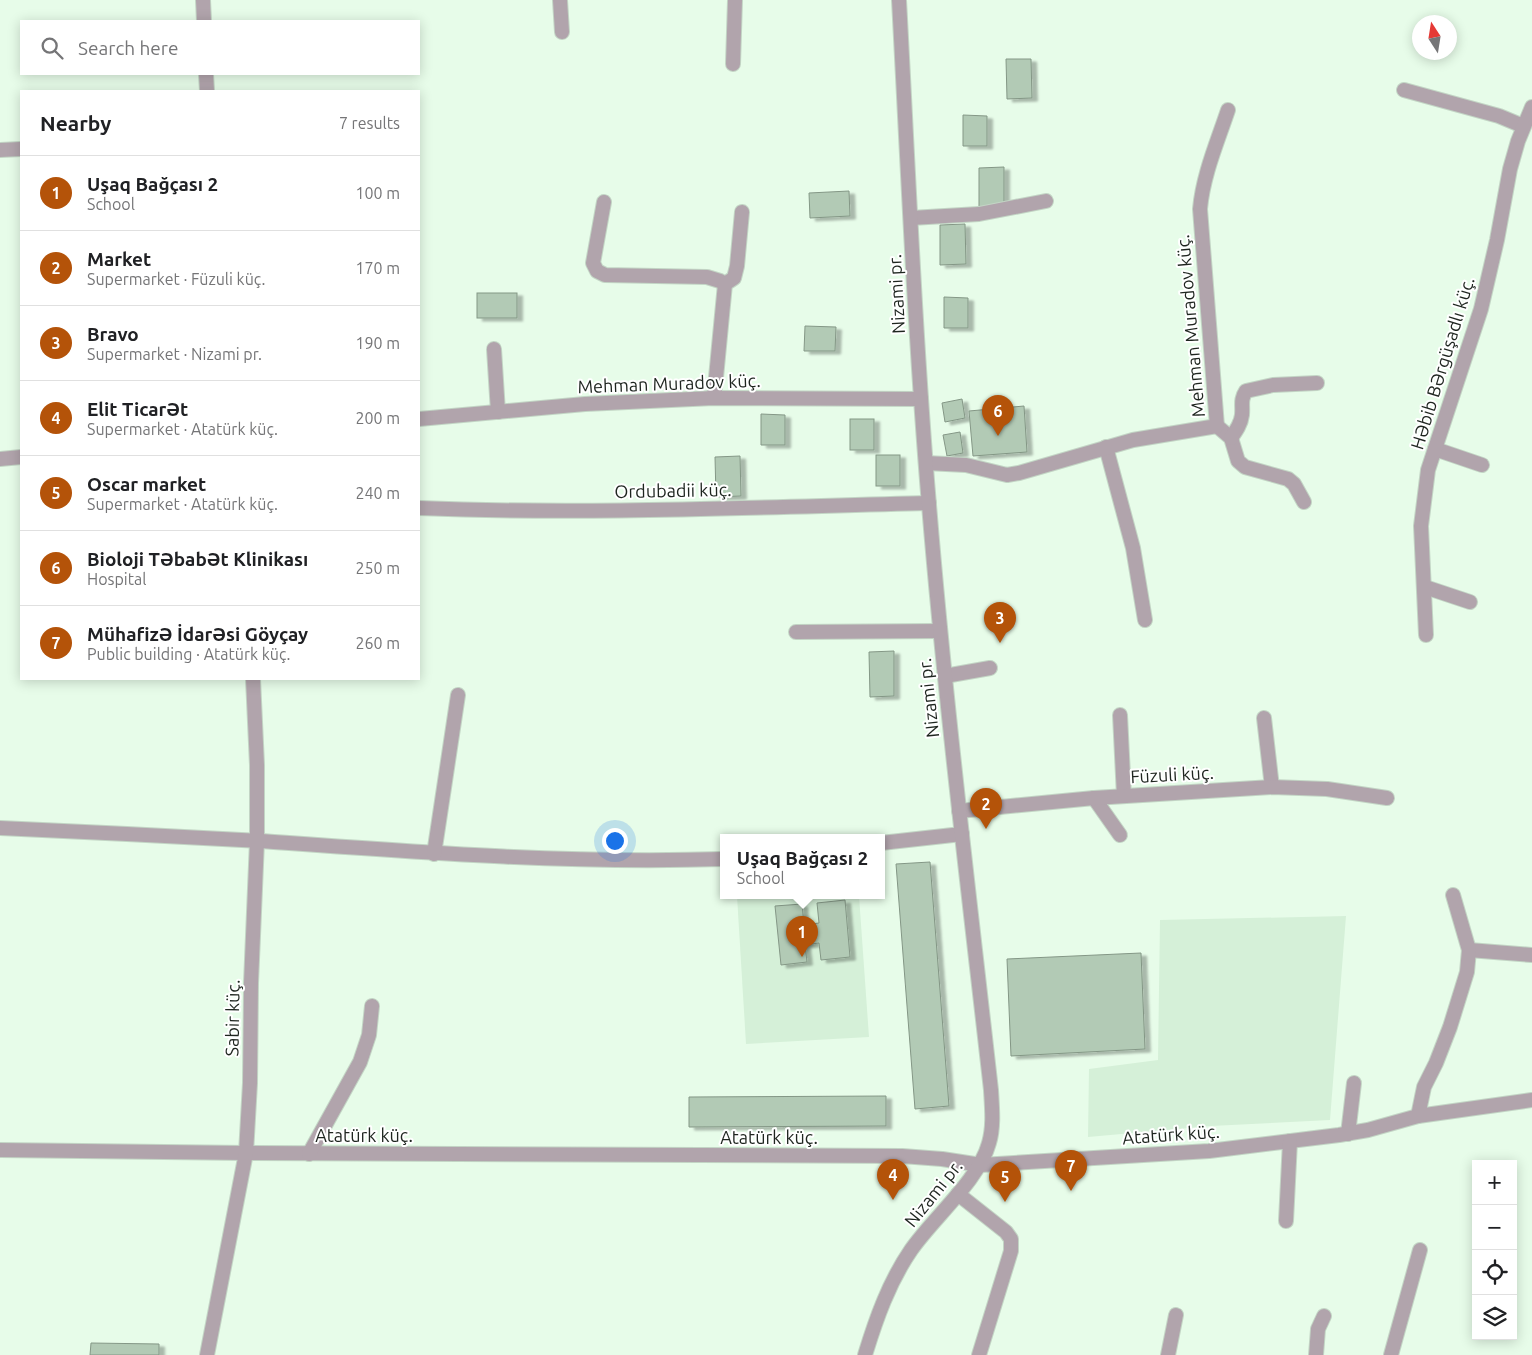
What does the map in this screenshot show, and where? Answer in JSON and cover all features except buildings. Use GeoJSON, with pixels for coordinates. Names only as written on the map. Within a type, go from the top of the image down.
{"type":"FeatureCollection","features":[{"type":"Feature","properties":{"kind":"street"},"geometry":{"type":"LineString","coordinates":[[203,0],[204,20]]}},
{"type":"Feature","properties":{"kind":"street"},"geometry":{"type":"LineString","coordinates":[[560,0],[562,32]]}},
{"type":"Feature","properties":{"kind":"street"},"geometry":{"type":"LineString","coordinates":[[733,64],[735,0]]}},
{"type":"Feature","properties":{"kind":"street","name":"Nizami pr."},"geometry":{"type":"LineString","coordinates":[[865,1355],[877,1316],[894,1279],[910,1251],[981,1165],[989,1144],[992,1128],[991,1090],[940,631],[929,502],[921,399],[899,0]]}},
{"type":"Feature","properties":{"kind":"street"},"geometry":{"type":"LineString","coordinates":[[206,75],[207,90]]}},
{"type":"Feature","properties":{"kind":"street"},"geometry":{"type":"LineString","coordinates":[[1404,90],[1499,116],[1523,126]]}},
{"type":"Feature","properties":{"kind":"street","name":"Həbib Bərgüşadlı küç."},"geometry":{"type":"LineString","coordinates":[[1426,635],[1421,526],[1428,470],[1481,309],[1497,240],[1510,169],[1523,126],[1532,107]]}},
{"type":"Feature","properties":{"kind":"street","name":"Mehman Muradov küç."},"geometry":{"type":"LineString","coordinates":[[926,463],[966,465],[1007,474],[1019,473],[1106,447],[1164,434],[1216,426],[1200,209],[1201,194],[1209,165],[1228,110]]}},
{"type":"Feature","properties":{"kind":"street"},"geometry":{"type":"LineString","coordinates":[[0,150],[20,149]]}},
{"type":"Feature","properties":{"kind":"street"},"geometry":{"type":"LineString","coordinates":[[911,218],[979,214],[1046,201]]}},
{"type":"Feature","properties":{"kind":"street"},"geometry":{"type":"LineString","coordinates":[[604,202],[593,263],[597,271],[605,274],[707,277],[720,280],[725,284]]}},
{"type":"Feature","properties":{"kind":"street"},"geometry":{"type":"LineString","coordinates":[[725,284],[734,278],[737,266],[742,212]]}},
{"type":"Feature","properties":{"kind":"street"},"geometry":{"type":"LineString","coordinates":[[714,398],[725,284]]}},
{"type":"Feature","properties":{"kind":"street"},"geometry":{"type":"LineString","coordinates":[[494,349],[498,412]]}},
{"type":"Feature","properties":{"kind":"street"},"geometry":{"type":"LineString","coordinates":[[1231,438],[1238,429],[1242,416],[1242,397],[1246,391],[1253,388],[1317,383]]}},
{"type":"Feature","properties":{"kind":"street","name":"Mehman Muradov küç."},"geometry":{"type":"LineString","coordinates":[[420,419],[585,404],[714,398],[921,399]]}},
{"type":"Feature","properties":{"kind":"street"},"geometry":{"type":"LineString","coordinates":[[1216,426],[1231,438],[1238,461],[1244,467],[1288,479],[1294,484],[1304,502]]}},
{"type":"Feature","properties":{"kind":"street"},"geometry":{"type":"LineString","coordinates":[[1106,447],[1134,548],[1146,620]]}},
{"type":"Feature","properties":{"kind":"street"},"geometry":{"type":"LineString","coordinates":[[1435,449],[1482,465]]}},
{"type":"Feature","properties":{"kind":"street"},"geometry":{"type":"LineString","coordinates":[[0,459],[20,457]]}},
{"type":"Feature","properties":{"kind":"street","name":"Ordubadii küç."},"geometry":{"type":"LineString","coordinates":[[420,508],[504,512],[929,502]]}},
{"type":"Feature","properties":{"kind":"street"},"geometry":{"type":"LineString","coordinates":[[1425,587],[1470,602]]}},
{"type":"Feature","properties":{"kind":"street"},"geometry":{"type":"LineString","coordinates":[[796,632],[940,631]]}},
{"type":"Feature","properties":{"kind":"street"},"geometry":{"type":"LineString","coordinates":[[945,676],[990,668]]}},
{"type":"Feature","properties":{"kind":"street","name":"Sabir küç."},"geometry":{"type":"LineString","coordinates":[[207,1355],[246,1153],[250,1083],[251,984],[257,841],[254,680]]}},
{"type":"Feature","properties":{"kind":"street"},"geometry":{"type":"LineString","coordinates":[[434,854],[458,695]]}},
{"type":"Feature","properties":{"kind":"street"},"geometry":{"type":"LineString","coordinates":[[1120,715],[1124,796]]}},
{"type":"Feature","properties":{"kind":"street"},"geometry":{"type":"LineString","coordinates":[[1264,718],[1272,787]]}},
{"type":"Feature","properties":{"kind":"street","name":"Füzuli küç."},"geometry":{"type":"LineString","coordinates":[[959,811],[1094,798],[1272,787],[1327,788],[1387,798]]}},
{"type":"Feature","properties":{"kind":"street"},"geometry":{"type":"LineString","coordinates":[[1094,798],[1120,835]]}},
{"type":"Feature","properties":{"kind":"street"},"geometry":{"type":"LineString","coordinates":[[0,828],[257,841],[506,858],[720,859]]}},
{"type":"Feature","properties":{"kind":"street"},"geometry":{"type":"LineString","coordinates":[[885,843],[962,834]]}},
{"type":"Feature","properties":{"kind":"street"},"geometry":{"type":"LineString","coordinates":[[1418,1116],[1424,1087],[1436,1063],[1450,1026],[1467,972],[1469,950],[1453,895]]}},
{"type":"Feature","properties":{"kind":"street"},"geometry":{"type":"LineString","coordinates":[[1469,950],[1532,955]]}},
{"type":"Feature","properties":{"kind":"street"},"geometry":{"type":"LineString","coordinates":[[309,1154],[360,1062],[369,1035],[372,1006]]}},
{"type":"Feature","properties":{"kind":"street"},"geometry":{"type":"LineString","coordinates":[[1348,1134],[1354,1083]]}},
{"type":"Feature","properties":{"kind":"street","name":"Atatürk küç."},"geometry":{"type":"LineString","coordinates":[[0,1150],[309,1154],[902,1156],[942,1159],[981,1165],[1209,1151],[1348,1134],[1418,1116],[1532,1100]]}},
{"type":"Feature","properties":{"kind":"street"},"geometry":{"type":"LineString","coordinates":[[1286,1222],[1290,1141]]}},
{"type":"Feature","properties":{"kind":"street"},"geometry":{"type":"LineString","coordinates":[[958,1194],[1006,1232],[1011,1239],[1011,1250],[979,1355]]}},
{"type":"Feature","properties":{"kind":"street"},"geometry":{"type":"LineString","coordinates":[[1391,1355],[1420,1250]]}},
{"type":"Feature","properties":{"kind":"street"},"geometry":{"type":"LineString","coordinates":[[1168,1355],[1176,1315]]}},
{"type":"Feature","properties":{"kind":"street"},"geometry":{"type":"LineString","coordinates":[[1316,1355],[1318,1329],[1324,1316]]}},
{"type":"Feature","properties":{"kind":"shaded area"},"geometry":{"type":"Polygon","coordinates":[[[737,899],[859,899],[869,1037],[746,1044],[737,899]]]}},
{"type":"Feature","properties":{"kind":"shaded area"},"geometry":{"type":"Polygon","coordinates":[[[1346,916],[1330,1120],[1211,1126],[1088,1137],[1089,1069],[1158,1060],[1160,920],[1346,916]]]}},
{"type":"Feature","properties":{"kind":"place","name":"Bioloji Təbabət Klinikası"},"geometry":{"type":"Point","coordinates":[998,436]}},
{"type":"Feature","properties":{"kind":"place","name":"Bravo"},"geometry":{"type":"Point","coordinates":[1000,643]}},
{"type":"Feature","properties":{"kind":"place","name":"Market"},"geometry":{"type":"Point","coordinates":[986,829]}},
{"type":"Feature","properties":{"kind":"place","name":"Uşaq Bağçası 2"},"geometry":{"type":"Point","coordinates":[802,957]}},
{"type":"Feature","properties":{"kind":"place","name":"Mühafizə İdarəsi Göyçay"},"geometry":{"type":"Point","coordinates":[1071,1191]}},
{"type":"Feature","properties":{"kind":"place","name":"Elit Ticarət"},"geometry":{"type":"Point","coordinates":[893,1200]}},
{"type":"Feature","properties":{"kind":"place","name":"Oscar market"},"geometry":{"type":"Point","coordinates":[1005,1202]}}]}
